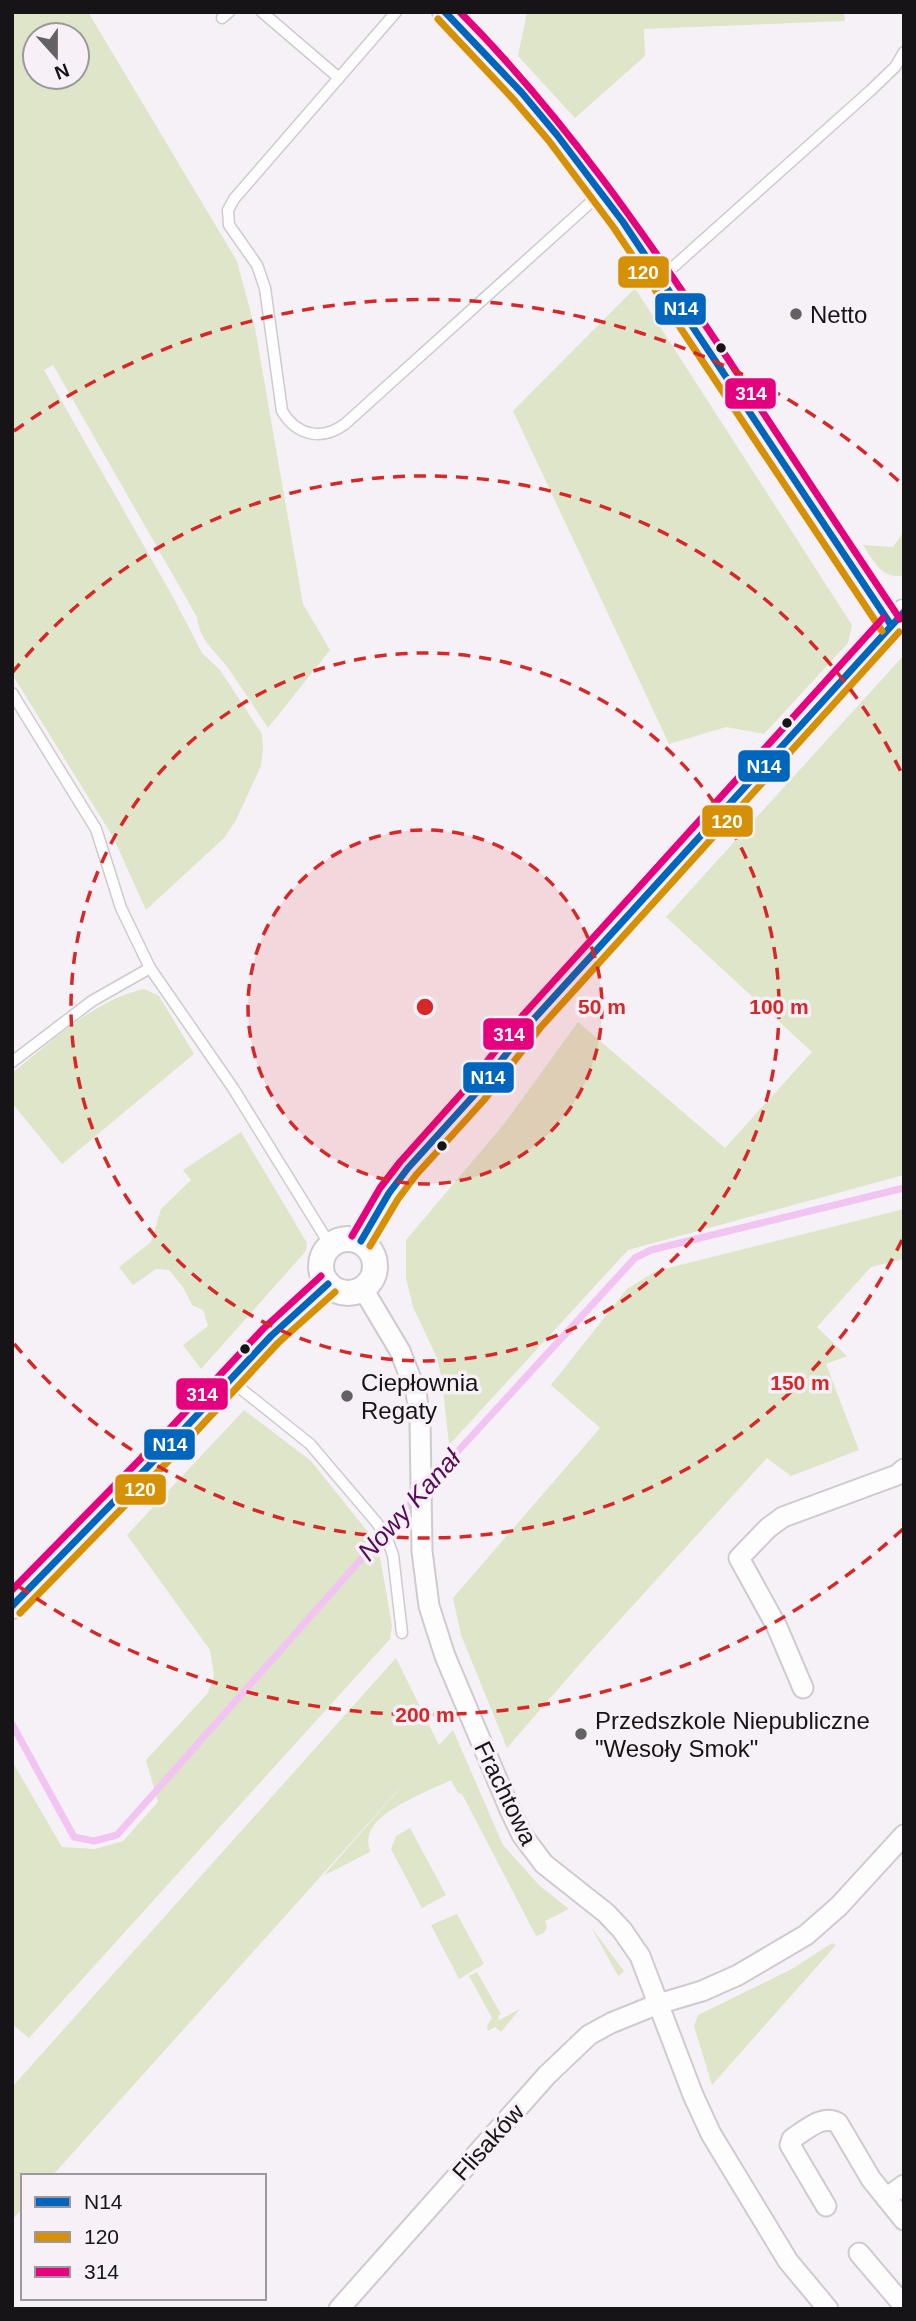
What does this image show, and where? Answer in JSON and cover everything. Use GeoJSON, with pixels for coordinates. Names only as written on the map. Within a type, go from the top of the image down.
{"type":"FeatureCollection","features":[{"type":"Feature","properties":{"kind":"street"},"geometry":{"type":"LineString","coordinates":[[360,1241],[389,1193],[408,1168],[476,1093],[532,1021],[897,619],[603,191],[534,105],[445,12]]}},
{"type":"Feature","properties":{"kind":"street"},"geometry":{"type":"LineString","coordinates":[[350,1238],[360,1241],[369,1247],[374,1256],[376,1267],[373,1278],[363,1289],[347,1293],[337,1290],[328,1284],[323,1275],[321,1264],[324,1254],[330,1245],[339,1240],[350,1238]]}},
{"type":"Feature","properties":{"kind":"street"},"geometry":{"type":"LineString","coordinates":[[12,1606],[172,1443],[271,1336],[328,1284]]}},
{"type":"Feature","properties":{"kind":"street","name":"Frachtowa"},"geometry":{"type":"LineString","coordinates":[[363,1289],[400,1351],[413,1381],[420,1421],[422,1551],[429,1606],[445,1656],[522,1835],[544,1864],[606,1913],[640,1956],[693,2095],[712,2134],[788,2261],[828,2309]]}},
{"type":"Feature","properties":{"kind":"street"},"geometry":{"type":"LineString","coordinates":[[803,1688],[777,1627],[739,1558],[768,1528],[783,1517],[901,1478]]}},
{"type":"Feature","properties":{"kind":"street","name":"Flisaków"},"geometry":{"type":"LineString","coordinates":[[339,2309],[566,2056],[589,2035],[658,2004],[702,1991],[738,1975],[806,1934],[839,1906],[904,1835]]}},
{"type":"Feature","properties":{"kind":"street"},"geometry":{"type":"LineString","coordinates":[[825,2206],[790,2145],[792,2138],[824,2119],[838,2123],[871,2179],[904,2220]]}},
{"type":"Feature","properties":{"kind":"street"},"geometry":{"type":"LineString","coordinates":[[886,2198],[904,2185]]}},
{"type":"Feature","properties":{"kind":"street"},"geometry":{"type":"LineString","coordinates":[[859,2253],[904,2306]]}},
{"type":"Feature","properties":{"kind":"lane"},"geometry":{"type":"LineString","coordinates":[[262,12],[339,78]]}},
{"type":"Feature","properties":{"kind":"lane"},"geometry":{"type":"LineString","coordinates":[[396,12],[234,199],[228,210],[229,225],[262,276],[282,411],[287,420],[304,433],[326,434],[345,424],[603,191]]}},
{"type":"Feature","properties":{"kind":"lane"},"geometry":{"type":"LineString","coordinates":[[662,277],[870,91],[895,67],[904,52]]}},
{"type":"Feature","properties":{"kind":"lane"},"geometry":{"type":"LineString","coordinates":[[12,693],[96,829],[121,908],[150,968],[233,1088],[330,1245]]}},
{"type":"Feature","properties":{"kind":"lane"},"geometry":{"type":"LineString","coordinates":[[12,1062],[92,1001],[150,968]]}},
{"type":"Feature","properties":{"kind":"lane"},"geometry":{"type":"LineString","coordinates":[[230,1380],[310,1444],[377,1523],[393,1555],[402,1633]]}},
{"type":"Feature","properties":{"kind":"green space"},"geometry":{"type":"Polygon","coordinates":[[[17,12],[88,12],[237,261],[255,328],[303,604],[330,650],[268,728],[201,633],[197,617],[53,365],[44,370],[202,653],[220,670],[262,734],[261,766],[236,820],[224,838],[146,910],[113,837],[12,674],[12,15],[17,12]]]}},
{"type":"Feature","properties":{"kind":"green space"},"geometry":{"type":"Polygon","coordinates":[[[527,12],[844,12],[845,21],[644,29],[645,56],[575,118],[518,56],[527,12]]]}},
{"type":"Feature","properties":{"kind":"green space"},"geometry":{"type":"Polygon","coordinates":[[[635,288],[852,625],[848,643],[764,734],[726,727],[669,744],[513,411],[635,288]]]}},
{"type":"Feature","properties":{"kind":"green space"},"geometry":{"type":"Polygon","coordinates":[[[904,531],[904,575],[890,575],[879,568],[863,545],[893,547],[904,531]]]}},
{"type":"Feature","properties":{"kind":"green space"},"geometry":{"type":"Polygon","coordinates":[[[904,655],[904,1175],[628,1250],[449,1445],[437,1358],[413,1307],[406,1278],[406,1240],[504,1124],[578,1022],[725,1148],[812,1052],[666,917],[904,655]]]}},
{"type":"Feature","properties":{"kind":"green space"},"geometry":{"type":"Polygon","coordinates":[[[144,989],[159,996],[194,1054],[62,1164],[12,1103],[12,1073],[90,1012],[144,989]]]}},
{"type":"Feature","properties":{"kind":"green space"},"geometry":{"type":"Polygon","coordinates":[[[241,1132],[307,1243],[306,1251],[201,1369],[183,1345],[208,1326],[203,1310],[192,1305],[183,1287],[169,1270],[156,1269],[133,1285],[119,1267],[151,1242],[161,1209],[191,1180],[183,1170],[241,1132]]]}},
{"type":"Feature","properties":{"kind":"green space"},"geometry":{"type":"Polygon","coordinates":[[[904,1209],[904,1259],[871,1267],[817,1327],[847,1356],[826,1364],[859,1450],[791,1476],[767,1458],[507,1748],[461,1635],[453,1598],[600,1428],[551,1385],[627,1289],[656,1271],[904,1209]]]}},
{"type":"Feature","properties":{"kind":"green space"},"geometry":{"type":"Polygon","coordinates":[[[244,1410],[311,1461],[368,1532],[379,1551],[392,1626],[390,1639],[29,2038],[12,2024],[12,1761],[62,1847],[95,1849],[123,1841],[158,1802],[146,1760],[208,1693],[214,1675],[210,1650],[127,1535],[244,1410]]]}},
{"type":"Feature","properties":{"kind":"green space"},"geometry":{"type":"Polygon","coordinates":[[[396,1658],[439,1745],[453,1730],[503,1845],[540,1886],[569,1909],[545,1921],[547,1927],[544,1933],[536,1936],[462,1794],[458,1793],[451,1780],[385,1814],[370,1833],[370,1852],[323,1876],[417,1769],[54,2174],[21,2174],[21,2210],[12,2220],[12,2087],[396,1658]]]}},
{"type":"Feature","properties":{"kind":"green space"},"geometry":{"type":"Polygon","coordinates":[[[410,1828],[446,1895],[422,1908],[391,1849],[396,1836],[410,1828]]]}},
{"type":"Feature","properties":{"kind":"green space"},"geometry":{"type":"Polygon","coordinates":[[[457,1914],[484,1964],[459,1979],[431,1925],[457,1914]]]}},
{"type":"Feature","properties":{"kind":"green space"},"geometry":{"type":"Polygon","coordinates":[[[591,1927],[624,1971],[619,1976],[617,1974],[591,1927]]]}},
{"type":"Feature","properties":{"kind":"green space"},"geometry":{"type":"Polygon","coordinates":[[[832,1943],[836,1945],[712,2085],[694,2026],[698,2015],[792,1969],[832,1943]]]}},
{"type":"Feature","properties":{"kind":"green space"},"geometry":{"type":"Polygon","coordinates":[[[477,1972],[501,2014],[498,2016],[499,2020],[520,2009],[501,2032],[495,2027],[488,2031],[487,2026],[492,2018],[469,1976],[477,1972]]]}},
{"type":"Feature","properties":{"kind":"waterway","name":"Nowy Kanał"},"geometry":{"type":"LineString","coordinates":[[425,1487],[635,1258],[651,1250],[904,1188]]}},
{"type":"Feature","properties":{"kind":"waterway","name":"Nowy Kanał"},"geometry":{"type":"LineString","coordinates":[[12,1724],[74,1837],[94,1841],[117,1835],[417,1496]]}},
{"type":"Feature","properties":{"kind":"transit line","name":"N14"},"geometry":{"type":"LineString","coordinates":[[445,12],[522,93],[623,222],[891,625]]}},
{"type":"Feature","properties":{"kind":"transit line","name":"314"},"geometry":{"type":"LineString","coordinates":[[460,12],[534,93],[635,223],[900,619]]}},
{"type":"Feature","properties":{"kind":"transit line","name":"120"},"geometry":{"type":"LineString","coordinates":[[438,19],[549,141],[614,228],[882,631]]}},
{"type":"Feature","properties":{"kind":"transit line","name":"N14"},"geometry":{"type":"LineString","coordinates":[[361,1241],[389,1193],[408,1168],[476,1093],[532,1021],[904,612]]}},
{"type":"Feature","properties":{"kind":"transit line","name":"314"},"geometry":{"type":"LineString","coordinates":[[352,1236],[380,1188],[400,1162],[468,1086],[524,1014],[883,618]]}},
{"type":"Feature","properties":{"kind":"transit line","name":"120"},"geometry":{"type":"LineString","coordinates":[[370,1246],[416,1175],[484,1100],[540,1028],[899,632]]}},
{"type":"Feature","properties":{"kind":"transit line","name":"314"},"geometry":{"type":"LineString","coordinates":[[12,1590],[263,1329],[321,1276]]}},
{"type":"Feature","properties":{"kind":"transit line","name":"N14"},"geometry":{"type":"LineString","coordinates":[[12,1606],[271,1336],[328,1284]]}},
{"type":"Feature","properties":{"kind":"transit line","name":"120"},"geometry":{"type":"LineString","coordinates":[[20,1613],[179,1450],[278,1343],[335,1292]]}},
{"type":"Feature","properties":{"kind":"place","name":"Netto"},"geometry":{"type":"Point","coordinates":[796,314]}},
{"type":"Feature","properties":{"kind":"place","name":"Ciepłownia Regaty"},"geometry":{"type":"Point","coordinates":[347,1396]}},
{"type":"Feature","properties":{"kind":"place","name":"Przedszkole Niepubliczne \"Wesoły Smok\""},"geometry":{"type":"Point","coordinates":[581,1734]}}]}
